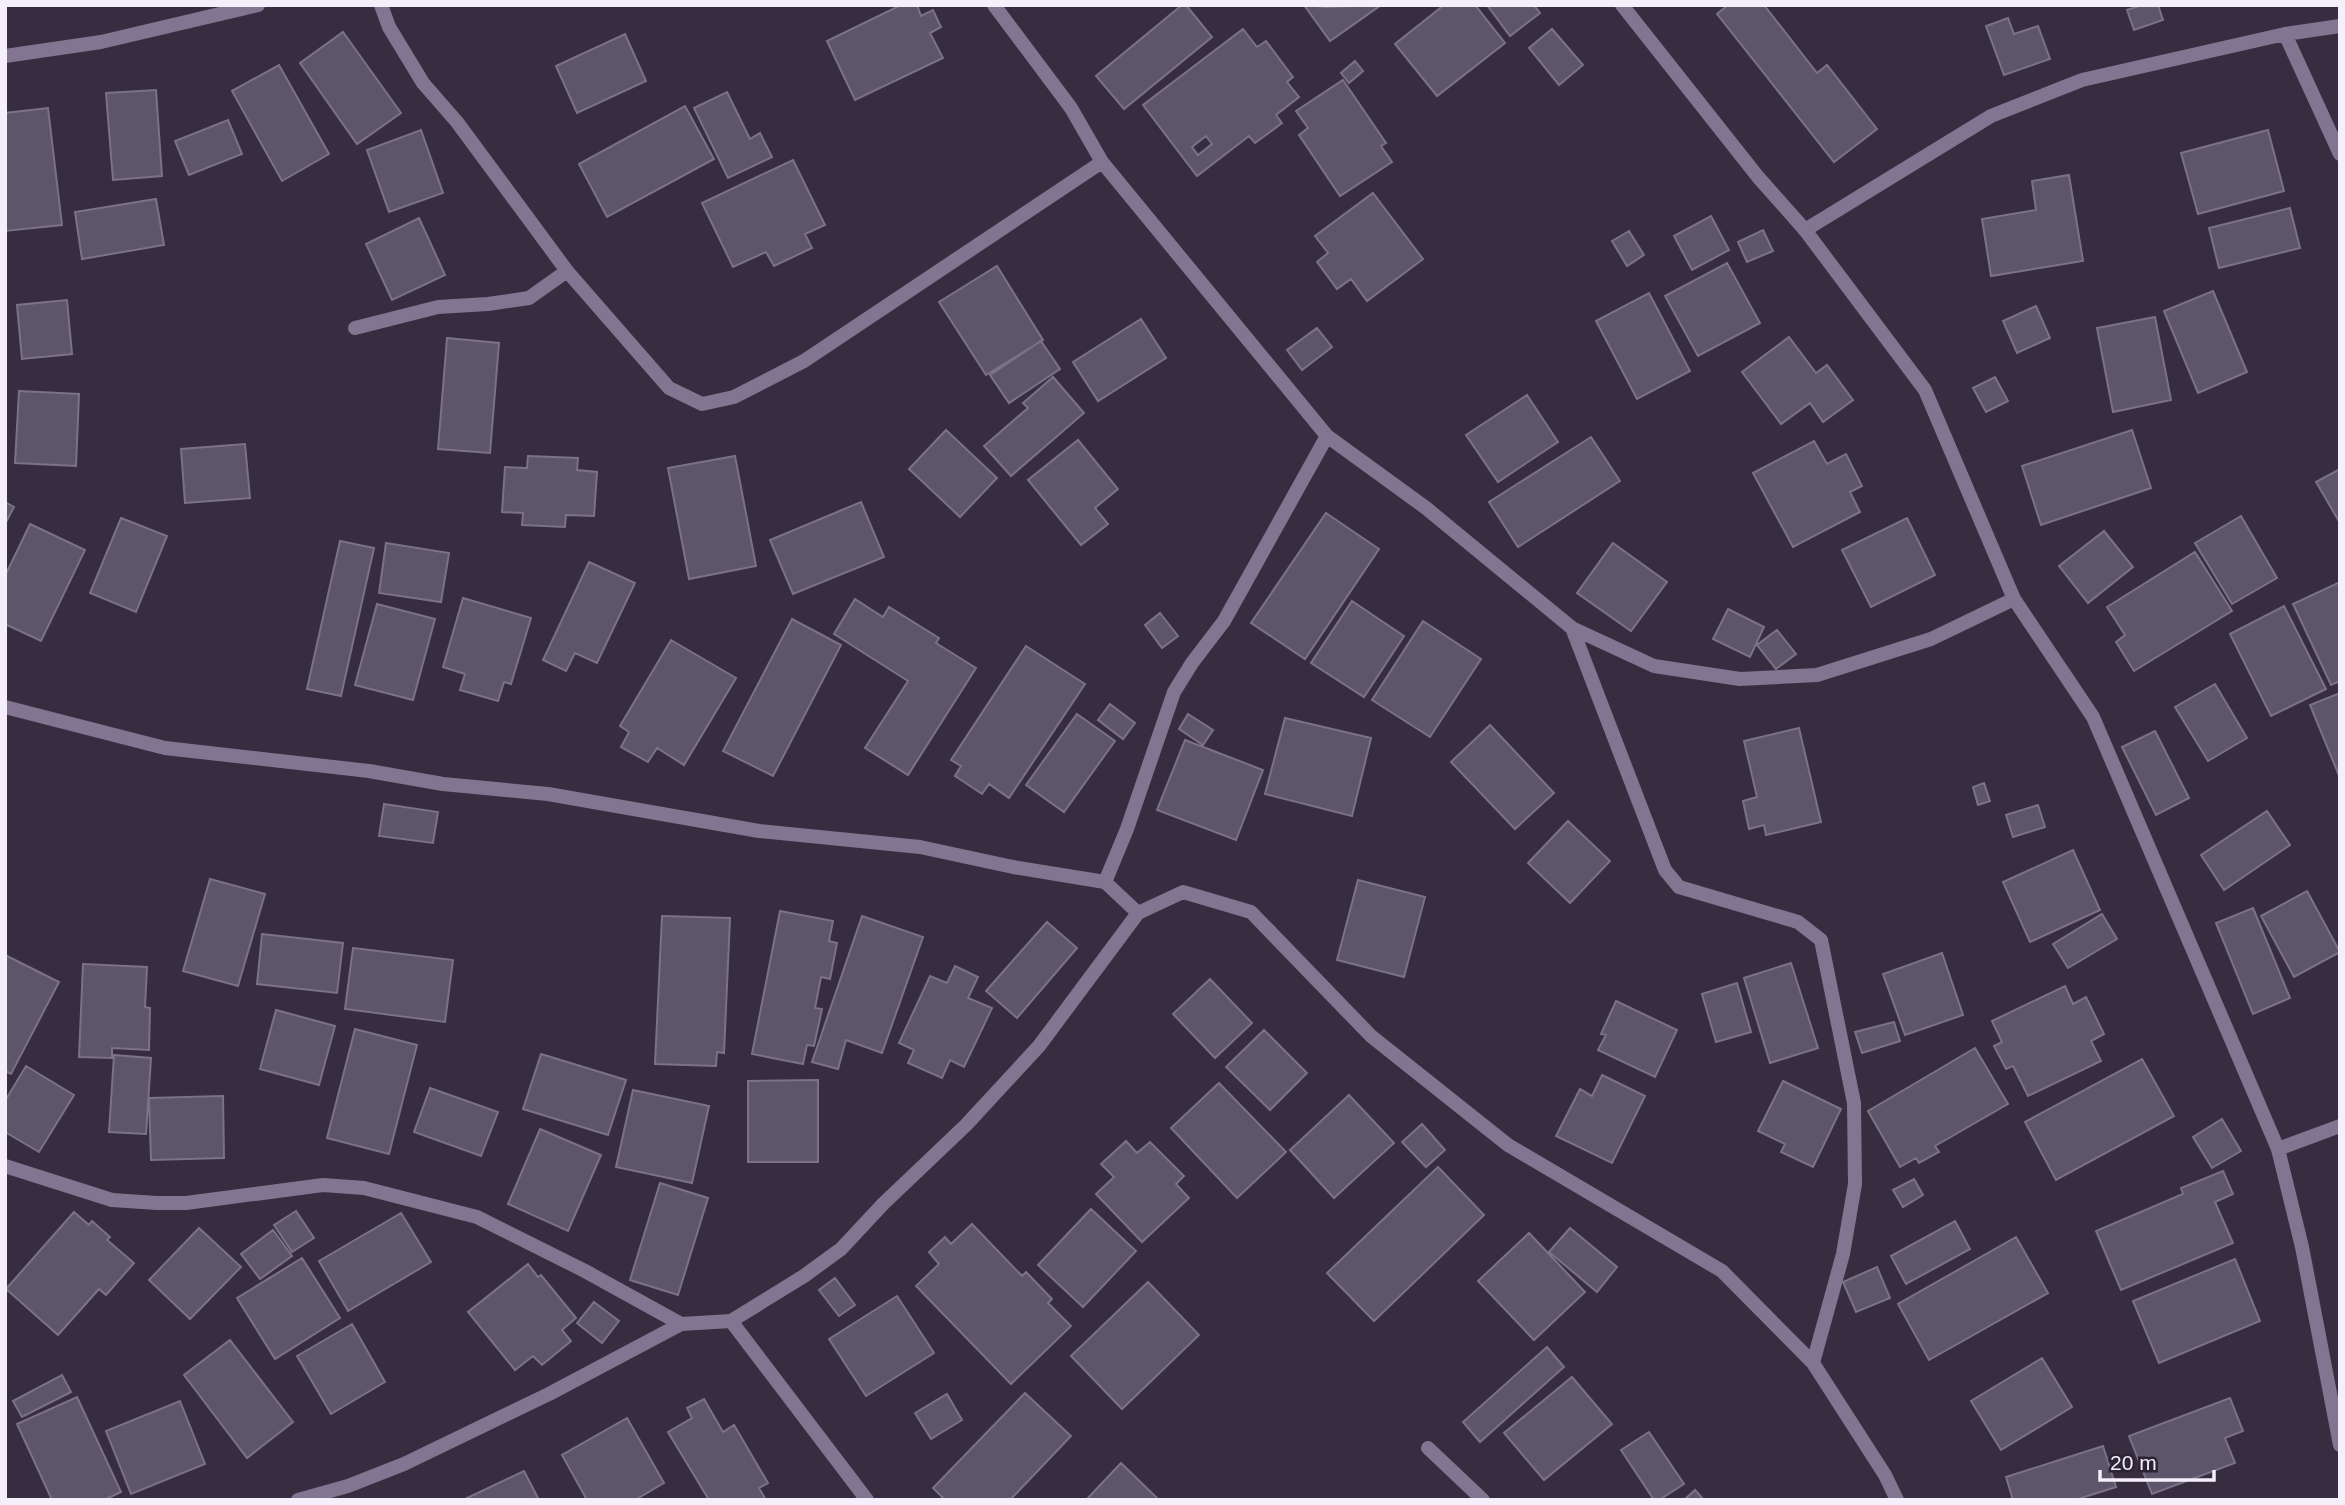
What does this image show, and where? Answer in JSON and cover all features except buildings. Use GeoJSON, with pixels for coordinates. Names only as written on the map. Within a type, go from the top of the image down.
{"type":"FeatureCollection","features":[{"type":"Feature","properties":{"kind":"street"},"geometry":{"type":"LineString","coordinates":[[5,56],[101,42],[258,5]]}},
{"type":"Feature","properties":{"kind":"street"},"geometry":{"type":"LineString","coordinates":[[381,5],[389,27],[423,83],[457,122],[567,271],[669,388],[702,404],[734,397],[804,361],[1102,162]]}},
{"type":"Feature","properties":{"kind":"street"},"geometry":{"type":"LineString","coordinates":[[995,5],[1071,108],[1102,162],[1327,436],[1426,508],[1572,628],[1654,666],[1740,679],[1804,676],[1817,675],[1931,639],[2014,599]]}},
{"type":"Feature","properties":{"kind":"street"},"geometry":{"type":"LineString","coordinates":[[1622,5],[1758,177],[1805,229],[1925,390],[2014,599],[2093,717],[2278,1149],[2302,1247],[2340,1445]]}},
{"type":"Feature","properties":{"kind":"street"},"geometry":{"type":"LineString","coordinates":[[1805,229],[1991,116],[2082,80],[2285,34],[2340,26]]}},
{"type":"Feature","properties":{"kind":"street"},"geometry":{"type":"LineString","coordinates":[[2285,34],[2340,154]]}},
{"type":"Feature","properties":{"kind":"street"},"geometry":{"type":"LineString","coordinates":[[355,328],[438,307],[529,298],[567,271]]}},
{"type":"Feature","properties":{"kind":"street"},"geometry":{"type":"LineString","coordinates":[[1105,883],[1127,829],[1174,692],[1224,621],[1327,436]]}},
{"type":"Feature","properties":{"kind":"street"},"geometry":{"type":"LineString","coordinates":[[1572,628],[1665,870],[1679,887],[1798,922],[1821,940],[1854,1103],[1855,1184],[1843,1254],[1813,1363]]}},
{"type":"Feature","properties":{"kind":"street"},"geometry":{"type":"LineString","coordinates":[[5,707],[165,748],[369,771],[443,784],[548,794],[760,831],[920,847],[1105,883],[1138,913]]}},
{"type":"Feature","properties":{"kind":"street"},"geometry":{"type":"LineString","coordinates":[[298,1500],[348,1486],[404,1464],[549,1394],[681,1324],[731,1321],[779,1292],[841,1249],[883,1204],[967,1125],[1039,1046],[1138,913],[1183,892],[1251,912],[1371,1036],[1508,1145],[1722,1271],[1813,1363],[1885,1475],[1897,1500]]}},
{"type":"Feature","properties":{"kind":"street"},"geometry":{"type":"LineString","coordinates":[[2278,1149],[2340,1126]]}},
{"type":"Feature","properties":{"kind":"street"},"geometry":{"type":"LineString","coordinates":[[5,1166],[112,1200],[157,1203],[186,1203],[323,1185],[364,1188],[477,1217],[585,1271],[681,1324]]}},
{"type":"Feature","properties":{"kind":"street"},"geometry":{"type":"LineString","coordinates":[[731,1321],[867,1500]]}},
{"type":"Feature","properties":{"kind":"street"},"geometry":{"type":"LineString","coordinates":[[1428,1448],[1483,1500]]}}]}
